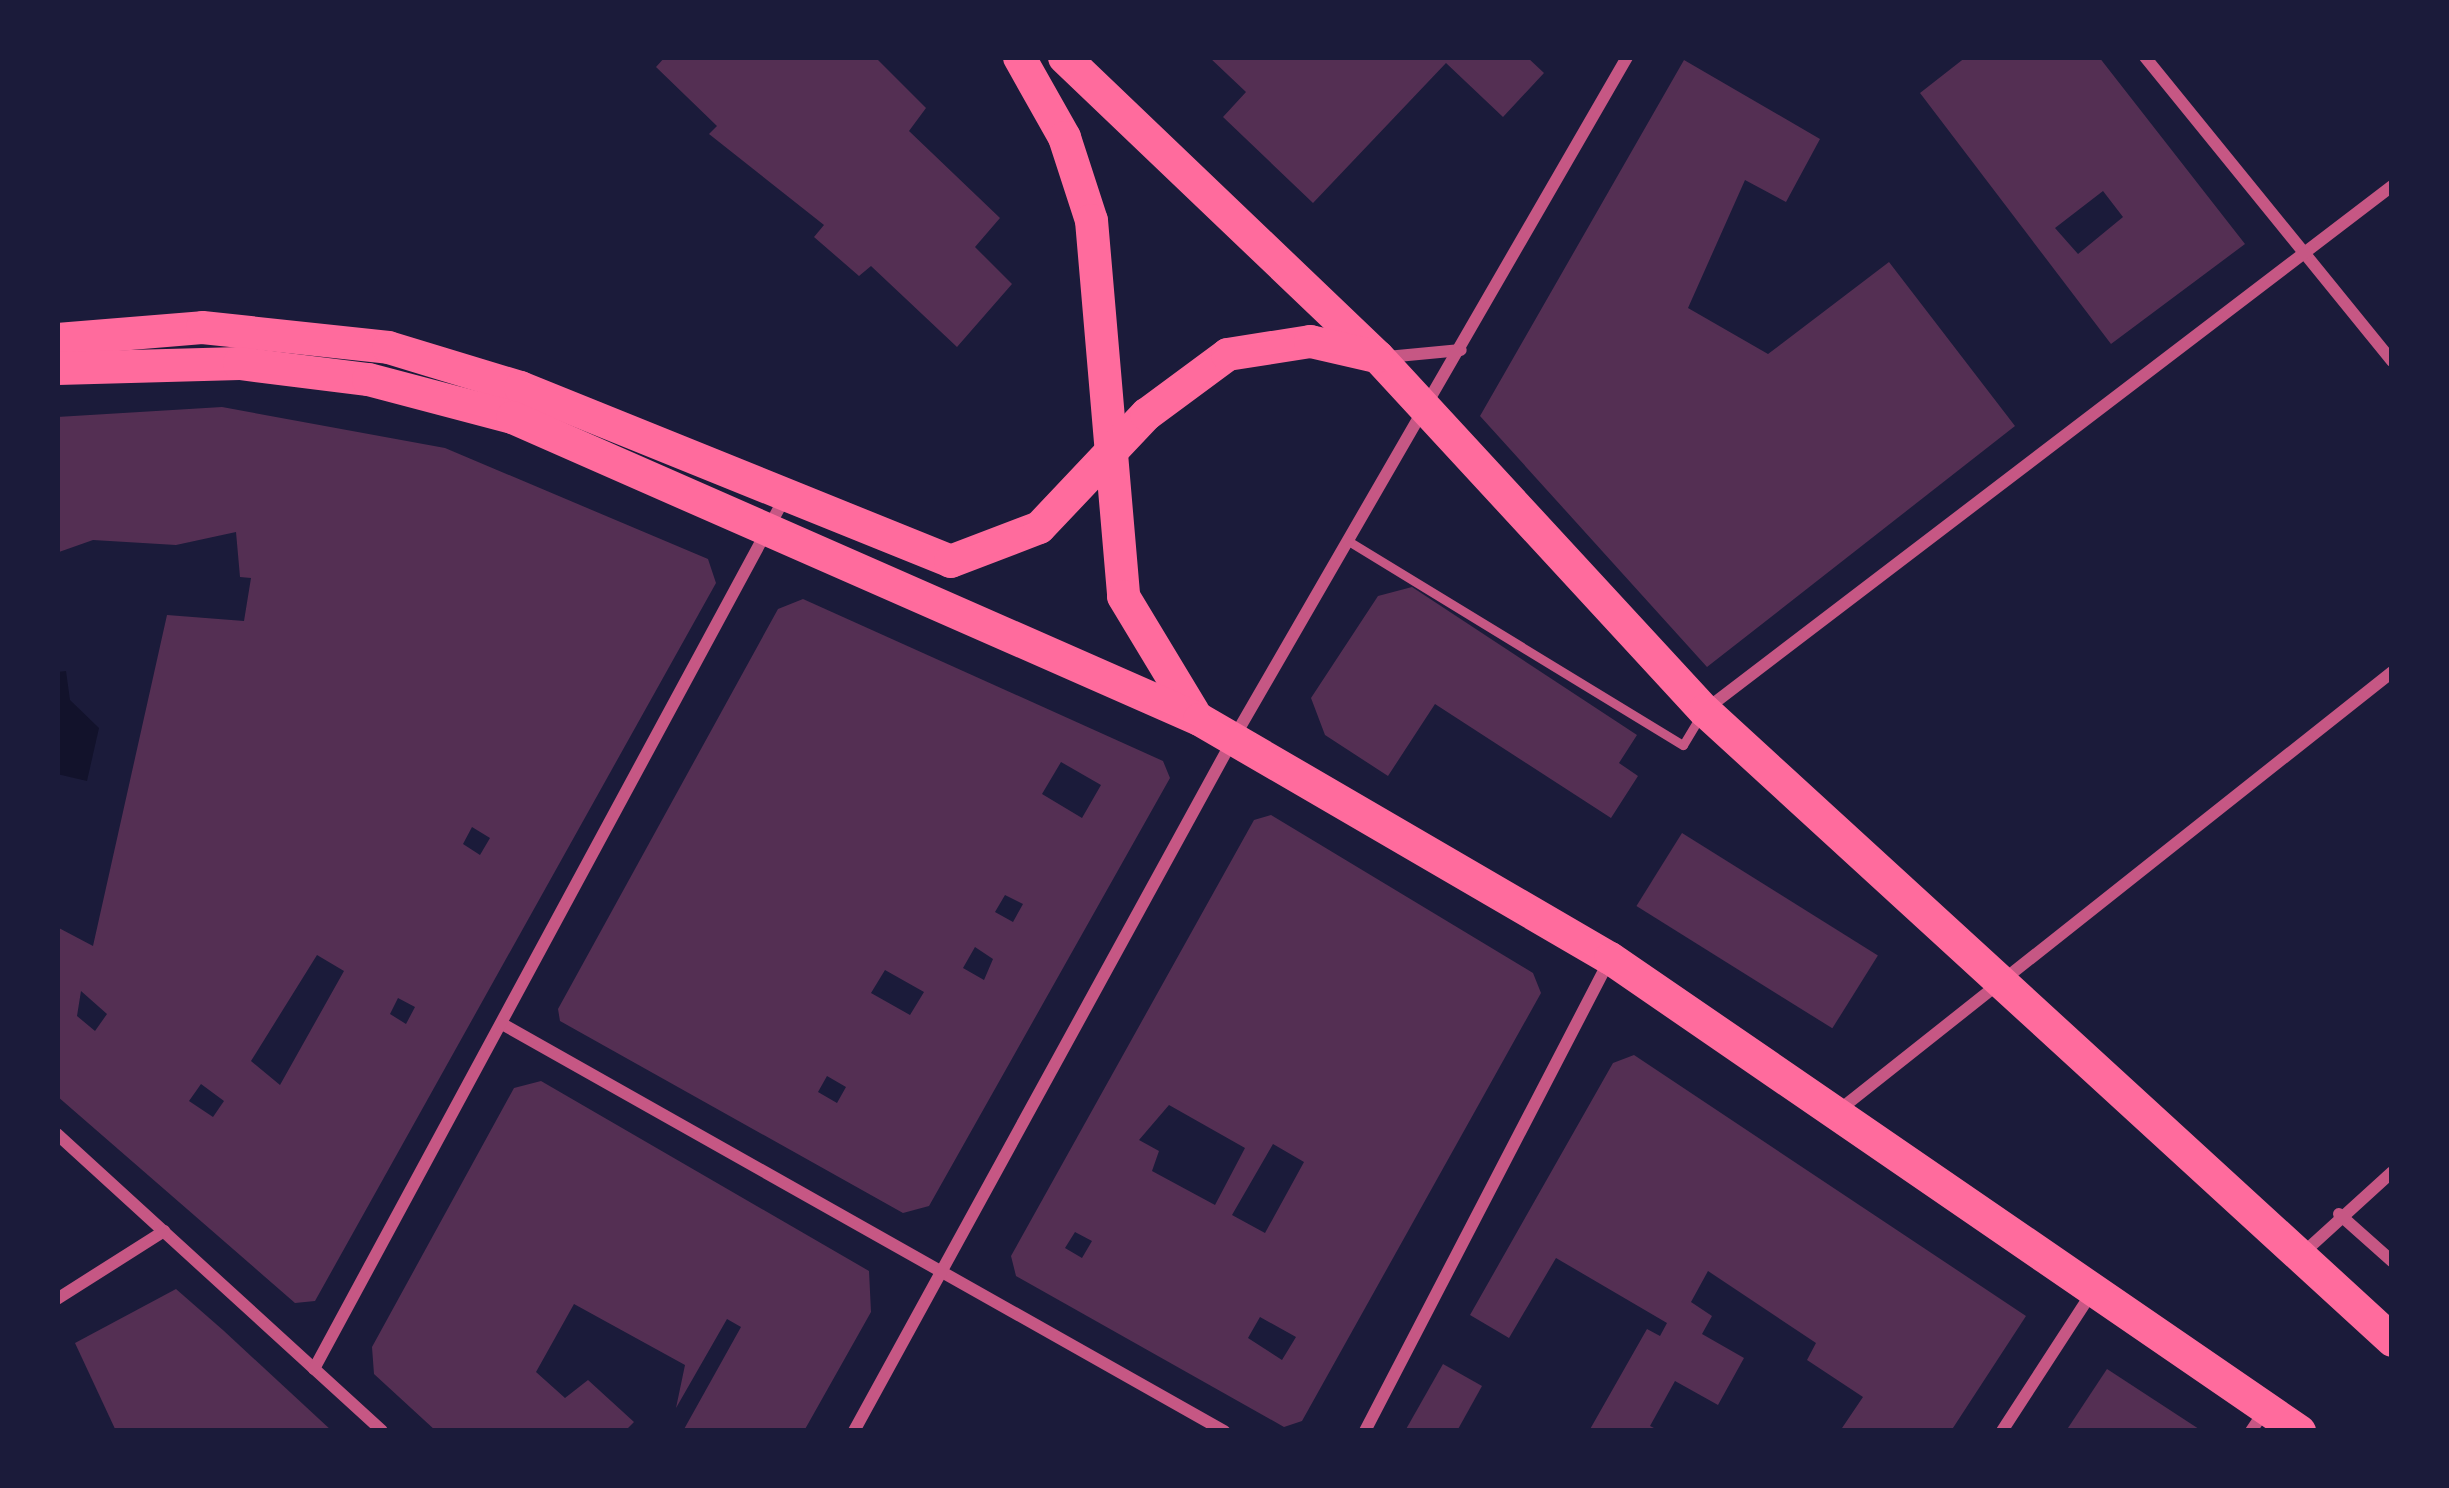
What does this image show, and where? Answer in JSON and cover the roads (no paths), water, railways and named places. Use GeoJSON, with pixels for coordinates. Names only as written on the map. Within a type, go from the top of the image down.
{"type":"FeatureCollection","features":[{"type":"Feature","properties":{"kind":"highway"},"geometry":{"type":"LineString","coordinates":[[1019,57],[1064,137],[1091,220],[1123,596],[1160,672],[1199,718]]}},
{"type":"Feature","properties":{"kind":"highway"},"geometry":{"type":"LineString","coordinates":[[1064,57],[1377,356],[1704,710],[2392,1340]]}},
{"type":"Feature","properties":{"kind":"highway"},"geometry":{"type":"LineString","coordinates":[[57,339],[202,327],[388,347],[520,387],[777,512],[1199,718],[1610,958],[2091,1294],[2258,1420],[2299,1431]]}},
{"type":"Feature","properties":{"kind":"highway"},"geometry":{"type":"LineString","coordinates":[[57,368],[239,363],[368,379],[512,417],[777,512],[922,557],[1010,546],[1227,354],[1310,340],[1377,356]]}},
{"type":"Feature","properties":{"kind":"street"},"geometry":{"type":"LineString","coordinates":[[854,1431],[1232,741],[1428,411],[1627,57]]}},
{"type":"Feature","properties":{"kind":"street"},"geometry":{"type":"LineString","coordinates":[[2145,57],[2392,361]]}},
{"type":"Feature","properties":{"kind":"street"},"geometry":{"type":"LineString","coordinates":[[1704,710],[2392,186]]}},
{"type":"Feature","properties":{"kind":"street"},"geometry":{"type":"LineString","coordinates":[[1377,356],[1462,350]]}},
{"type":"Feature","properties":{"kind":"street"},"geometry":{"type":"LineString","coordinates":[[314,1369],[505,1025],[777,512]]}},
{"type":"Feature","properties":{"kind":"street"},"geometry":{"type":"LineString","coordinates":[[1834,1114],[2392,672]]}},
{"type":"Feature","properties":{"kind":"street"},"geometry":{"type":"LineString","coordinates":[[1365,1431],[1610,958]]}},
{"type":"Feature","properties":{"kind":"street"},"geometry":{"type":"LineString","coordinates":[[505,1025],[1224,1431]]}},
{"type":"Feature","properties":{"kind":"street"},"geometry":{"type":"LineString","coordinates":[[57,1133],[382,1431]]}},
{"type":"Feature","properties":{"kind":"street"},"geometry":{"type":"LineString","coordinates":[[2301,1255],[2339,1214],[2392,1172]]}},
{"type":"Feature","properties":{"kind":"street"},"geometry":{"type":"LineString","coordinates":[[2339,1214],[2392,1261]]}},
{"type":"Feature","properties":{"kind":"street"},"geometry":{"type":"LineString","coordinates":[[57,1299],[164,1232]]}},
{"type":"Feature","properties":{"kind":"street"},"geometry":{"type":"LineString","coordinates":[[2002,1431],[2091,1294]]}},
{"type":"Feature","properties":{"kind":"lane"},"geometry":{"type":"LineString","coordinates":[[1350,542],[1683,746],[1704,710]]}}]}
